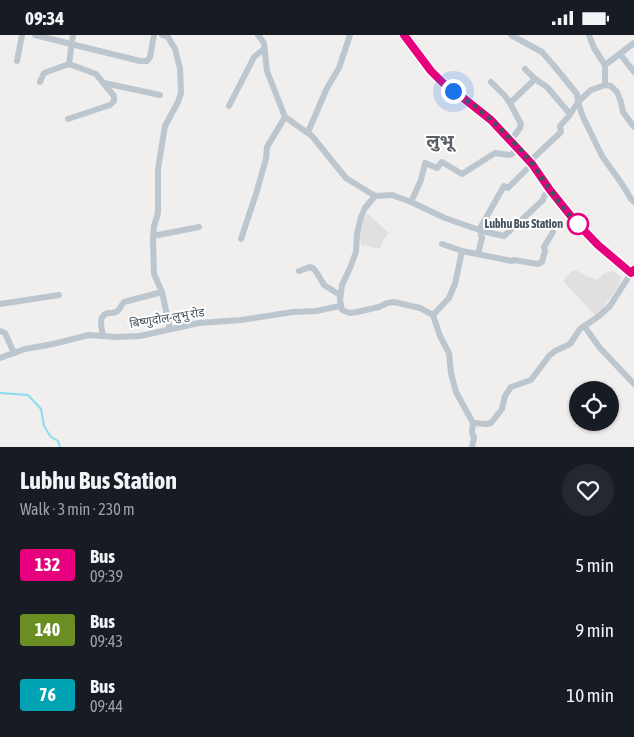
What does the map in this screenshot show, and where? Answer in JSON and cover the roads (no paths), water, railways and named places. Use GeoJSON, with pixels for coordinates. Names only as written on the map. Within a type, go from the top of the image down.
{"type":"FeatureCollection","features":[{"type":"Feature","properties":{"kind":"main road"},"geometry":{"type":"LineString","coordinates":[[404,35],[431,71],[442,82],[476,107],[511,140],[574,220],[598,245],[633,273]]}},
{"type":"Feature","properties":{"kind":"street"},"geometry":{"type":"LineString","coordinates":[[17,61],[22,35]]}},
{"type":"Feature","properties":{"kind":"street"},"geometry":{"type":"LineString","coordinates":[[35,35],[140,61],[147,61],[150,57],[154,35]]}},
{"type":"Feature","properties":{"kind":"street"},"geometry":{"type":"LineString","coordinates":[[68,64],[73,35]]}},
{"type":"Feature","properties":{"kind":"street"},"geometry":{"type":"LineString","coordinates":[[162,35],[168,37],[175,49],[180,68],[181,93],[164,126],[158,169],[158,213],[153,236],[154,273],[162,292],[170,329]]}},
{"type":"Feature","properties":{"kind":"street"},"geometry":{"type":"LineString","coordinates":[[258,35],[264,43],[268,71],[285,117],[312,135],[346,178],[375,196],[392,195],[445,218],[504,236],[543,200],[544,195],[550,190]]}},
{"type":"Feature","properties":{"kind":"street"},"geometry":{"type":"LineString","coordinates":[[308,133],[327,88],[339,68],[350,35]]}},
{"type":"Feature","properties":{"kind":"street"},"geometry":{"type":"LineString","coordinates":[[512,35],[542,53],[577,94],[578,102],[602,157],[634,201]]}},
{"type":"Feature","properties":{"kind":"street"},"geometry":{"type":"LineString","coordinates":[[589,35],[594,48],[605,65],[605,85]]}},
{"type":"Feature","properties":{"kind":"street"},"geometry":{"type":"LineString","coordinates":[[605,65],[634,43]]}},
{"type":"Feature","properties":{"kind":"street"},"geometry":{"type":"LineString","coordinates":[[229,105],[254,57],[264,49]]}},
{"type":"Feature","properties":{"kind":"street"},"geometry":{"type":"LineString","coordinates":[[620,54],[634,72]]}},
{"type":"Feature","properties":{"kind":"street"},"geometry":{"type":"LineString","coordinates":[[40,82],[44,73],[68,64],[96,73],[114,96],[114,101],[110,105],[68,119]]}},
{"type":"Feature","properties":{"kind":"street"},"geometry":{"type":"LineString","coordinates":[[525,69],[547,87],[570,114]]}},
{"type":"Feature","properties":{"kind":"street"},"geometry":{"type":"LineString","coordinates":[[510,103],[535,79]]}},
{"type":"Feature","properties":{"kind":"street"},"geometry":{"type":"LineString","coordinates":[[411,202],[421,180],[425,163],[436,168],[442,162],[462,175],[495,153],[510,155],[514,152],[511,140],[520,129],[521,124],[510,103],[491,82]]}},
{"type":"Feature","properties":{"kind":"street"},"geometry":{"type":"LineString","coordinates":[[104,83],[160,95]]}},
{"type":"Feature","properties":{"kind":"street"},"geometry":{"type":"LineString","coordinates":[[478,254],[482,238],[480,230],[504,185],[508,188],[561,132],[560,126],[578,102],[591,90],[605,85],[611,86],[621,102],[623,113],[634,127]]}},
{"type":"Feature","properties":{"kind":"street"},"geometry":{"type":"LineString","coordinates":[[241,239],[266,159],[267,147],[285,117]]}},
{"type":"Feature","properties":{"kind":"street"},"geometry":{"type":"LineString","coordinates":[[375,196],[365,207],[357,234],[356,252],[342,285],[340,306],[342,310],[350,313],[394,302],[420,308],[433,315],[448,353],[456,392],[473,423],[472,432],[474,438],[472,447]]}},
{"type":"Feature","properties":{"kind":"street"},"geometry":{"type":"LineString","coordinates":[[153,236],[199,227]]}},
{"type":"Feature","properties":{"kind":"street"},"geometry":{"type":"LineString","coordinates":[[442,244],[462,251],[538,264],[542,262],[545,251],[544,247],[553,232]]}},
{"type":"Feature","properties":{"kind":"street"},"geometry":{"type":"LineString","coordinates":[[433,315],[449,298],[455,285],[462,251]]}},
{"type":"Feature","properties":{"kind":"street"},"geometry":{"type":"LineString","coordinates":[[299,271],[310,267],[314,269],[324,285],[340,295]]}},
{"type":"Feature","properties":{"kind":"street"},"geometry":{"type":"LineString","coordinates":[[473,423],[491,423],[502,409],[505,396],[511,387],[531,379],[549,356],[570,344],[580,329],[599,317],[633,273]]}},
{"type":"Feature","properties":{"kind":"street"},"geometry":{"type":"LineString","coordinates":[[103,336],[101,321],[102,317],[106,314],[116,313],[124,302],[162,292]]}},
{"type":"Feature","properties":{"kind":"street"},"geometry":{"type":"LineString","coordinates":[[0,304],[60,295]]}},
{"type":"Feature","properties":{"kind":"street","name":"बिष्णुदोल-लुभु रोड"},"geometry":{"type":"LineString","coordinates":[[0,358],[25,349],[89,335],[140,336],[199,323],[316,311],[340,306]]}},
{"type":"Feature","properties":{"kind":"street"},"geometry":{"type":"LineString","coordinates":[[584,326],[600,348],[634,384]]}},
{"type":"Feature","properties":{"kind":"street"},"geometry":{"type":"LineString","coordinates":[[0,331],[5,333],[14,353]]}},
{"type":"Feature","properties":{"kind":"waterway"},"geometry":{"type":"LineString","coordinates":[[0,393],[28,395],[41,409],[44,426],[51,437],[58,441],[60,447]]}},
{"type":"Feature","properties":{"kind":"place","name":"Lubhu Bus Station"},"geometry":{"type":"Point","coordinates":[578,224]}},
{"type":"Feature","properties":{"kind":"district","name":"लुभू"},"geometry":{"type":"Point","coordinates":[440,140]}}]}
